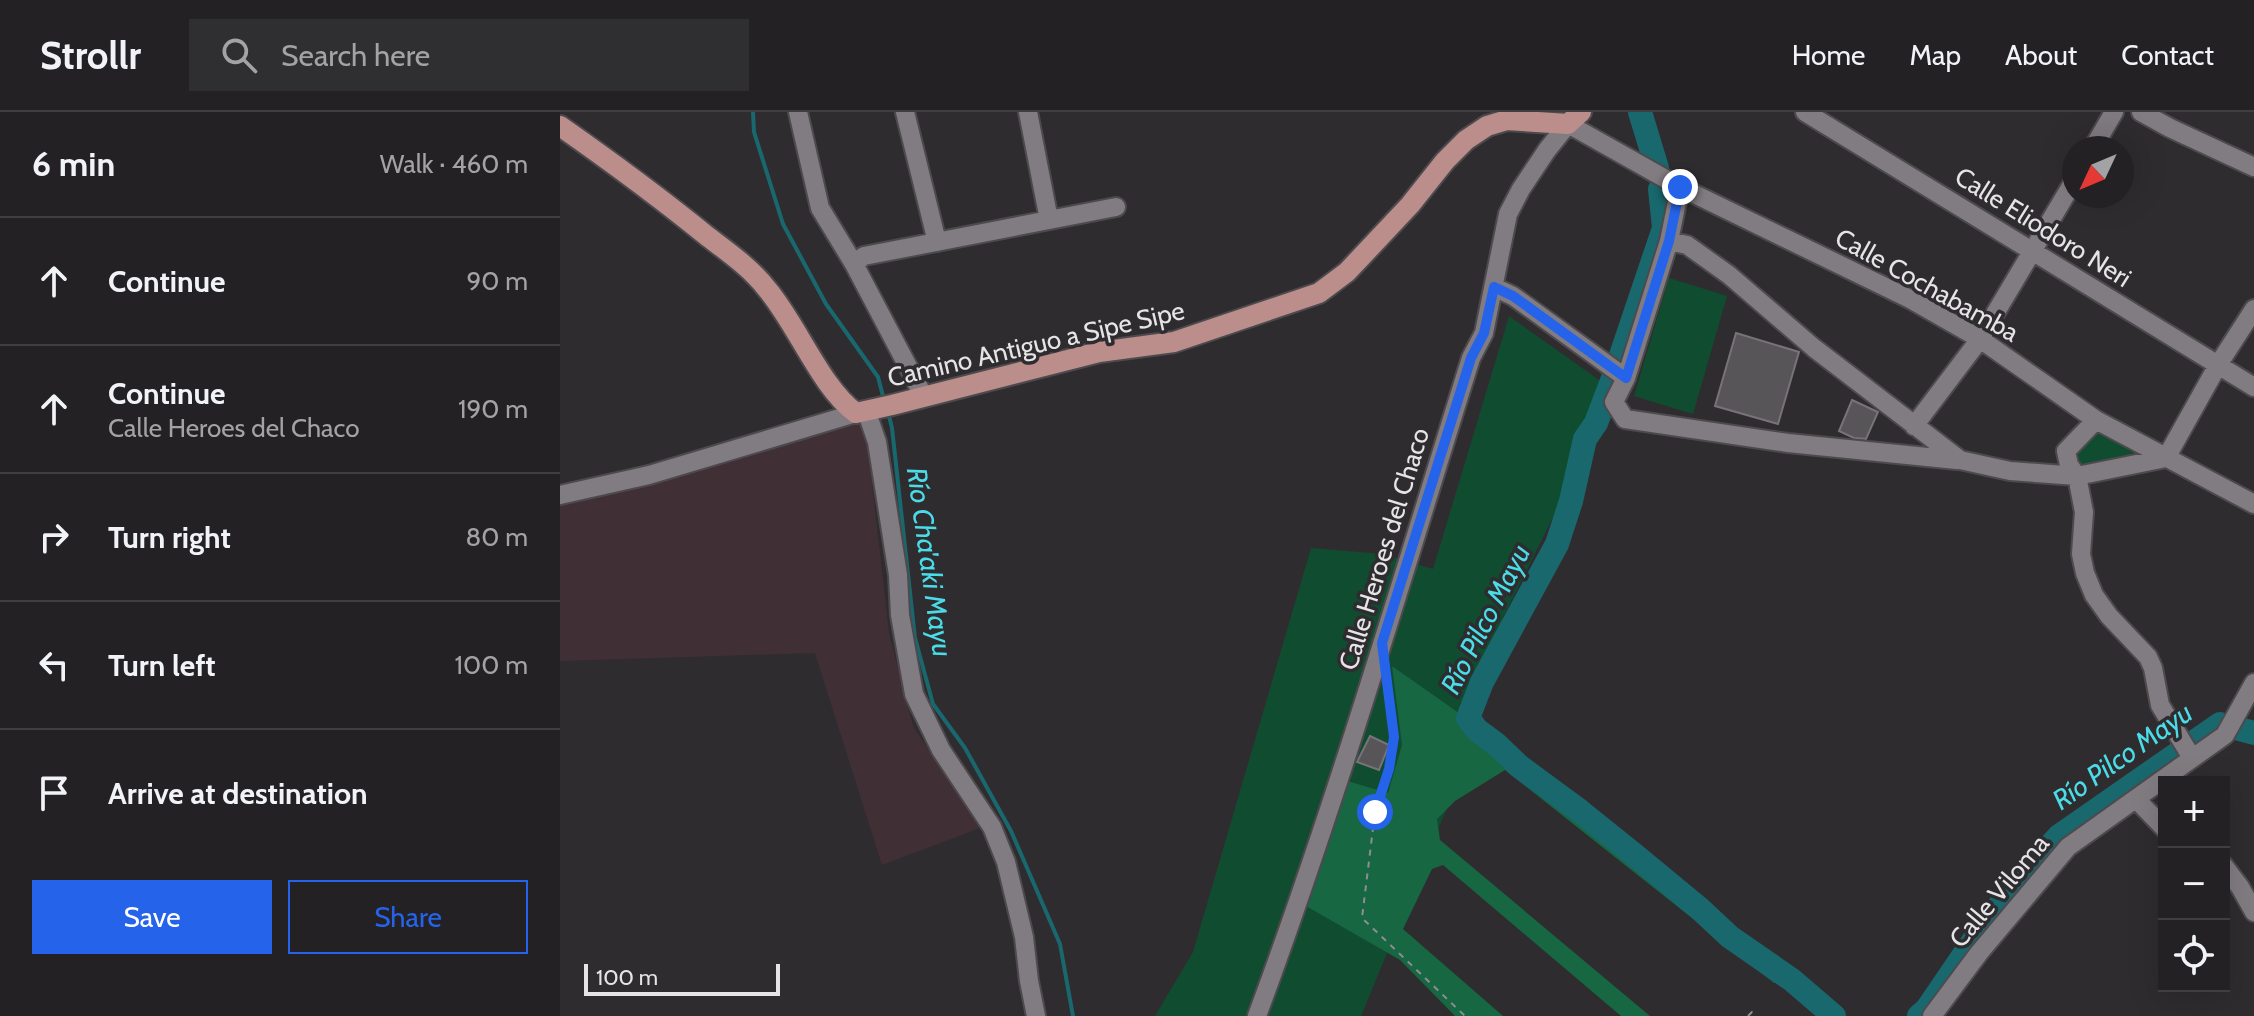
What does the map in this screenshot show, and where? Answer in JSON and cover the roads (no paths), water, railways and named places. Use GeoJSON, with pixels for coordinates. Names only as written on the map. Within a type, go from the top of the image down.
{"type":"FeatureCollection","features":[{"type":"Feature","properties":{"kind":"main road","name":"Camino Antiguo a Sipe Sipe"},"geometry":{"type":"LineString","coordinates":[[871,409],[1099,352],[1174,342],[1319,293],[1347,272],[1466,140],[1487,126],[1507,120],[1574,118]]}},
{"type":"Feature","properties":{"kind":"main road"},"geometry":{"type":"LineString","coordinates":[[560,126],[648,188],[740,263],[766,287],[843,403],[871,409]]}},
{"type":"Feature","properties":{"kind":"street"},"geometry":{"type":"LineString","coordinates":[[798,112],[820,208],[854,264],[924,397]]}},
{"type":"Feature","properties":{"kind":"street"},"geometry":{"type":"LineString","coordinates":[[905,112],[937,242]]}},
{"type":"Feature","properties":{"kind":"street"},"geometry":{"type":"LineString","coordinates":[[1028,112],[1049,220]]}},
{"type":"Feature","properties":{"kind":"street","name":"Calle Eliodoro Neri"},"geometry":{"type":"LineString","coordinates":[[1805,112],[2254,387]]}},
{"type":"Feature","properties":{"kind":"street"},"geometry":{"type":"LineString","coordinates":[[2100,136],[2114,112]]}},
{"type":"Feature","properties":{"kind":"street"},"geometry":{"type":"LineString","coordinates":[[2141,112],[2174,120],[2254,167]]}},
{"type":"Feature","properties":{"kind":"street","name":"Calle Cochabamba"},"geometry":{"type":"LineString","coordinates":[[1574,118],[1680,187],[1910,299],[1980,339],[2096,420],[2254,504]]}},
{"type":"Feature","properties":{"kind":"street","name":"Calle Heroes del Chaco"},"geometry":{"type":"LineString","coordinates":[[1257,1016],[1368,688],[1471,358],[1484,333],[1508,214],[1547,150],[1574,118]]}},
{"type":"Feature","properties":{"kind":"street"},"geometry":{"type":"LineString","coordinates":[[1680,187],[1669,241],[1626,378],[1614,402],[1625,419],[1788,443],[1960,460],[2010,471],[2077,476],[2166,458],[2218,365],[2254,309]]}},
{"type":"Feature","properties":{"kind":"street"},"geometry":{"type":"LineString","coordinates":[[1914,426],[1980,339],[2062,202]]}},
{"type":"Feature","properties":{"kind":"street"},"geometry":{"type":"LineString","coordinates":[[854,264],[864,256],[1116,207]]}},
{"type":"Feature","properties":{"kind":"street"},"geometry":{"type":"LineString","coordinates":[[1669,241],[1687,245],[1729,275],[1814,348],[1960,460]]}},
{"type":"Feature","properties":{"kind":"street"},"geometry":{"type":"LineString","coordinates":[[1494,287],[1513,296],[1626,378]]}},
{"type":"Feature","properties":{"kind":"street"},"geometry":{"type":"LineString","coordinates":[[560,495],[649,475],[871,409],[914,694],[941,750],[992,827],[1006,862],[1024,937],[1036,1016]]}},
{"type":"Feature","properties":{"kind":"street"},"geometry":{"type":"LineString","coordinates":[[2096,420],[2066,451],[2069,465],[2077,476],[2084,512],[2081,554],[2085,573],[2094,595],[2109,616],[2148,657],[2156,679],[2160,705],[2188,751]]}},
{"type":"Feature","properties":{"kind":"street","name":"Calle Viloma"},"geometry":{"type":"LineString","coordinates":[[1932,1016],[1979,953],[2068,847],[2136,799],[2188,751],[2229,727],[2254,683]]}},
{"type":"Feature","properties":{"kind":"street"},"geometry":{"type":"LineString","coordinates":[[2136,799],[2158,822]]}},
{"type":"Feature","properties":{"kind":"street"},"geometry":{"type":"LineString","coordinates":[[2230,874],[2254,912]]}},
{"type":"Feature","properties":{"kind":"waterway","name":"Río Cha'aki Mayu"},"geometry":{"type":"LineString","coordinates":[[753,112],[754,132],[783,224],[826,304],[878,377],[884,400]]}},
{"type":"Feature","properties":{"kind":"waterway"},"geometry":{"type":"LineString","coordinates":[[1640,112],[1657,168]]}},
{"type":"Feature","properties":{"kind":"waterway","name":"Río Pilco Mayu"},"geometry":{"type":"LineString","coordinates":[[1660,189],[1664,228],[1616,370],[1596,423],[1585,439],[1571,501],[1557,544],[1482,682],[1468,718],[1477,730],[1519,766],[1636,856],[1730,937],[1792,980],[1834,1016]]}},
{"type":"Feature","properties":{"kind":"waterway","name":"Río Cha'aki Mayu"},"geometry":{"type":"LineString","coordinates":[[888,412],[915,638],[933,704],[965,748],[1011,831],[1060,944],[1073,1016]]}},
{"type":"Feature","properties":{"kind":"waterway","name":"Río Pilco Mayu"},"geometry":{"type":"LineString","coordinates":[[1919,1016],[1927,1009],[2005,896],[2059,836],[2220,724],[2254,733]]}}]}
